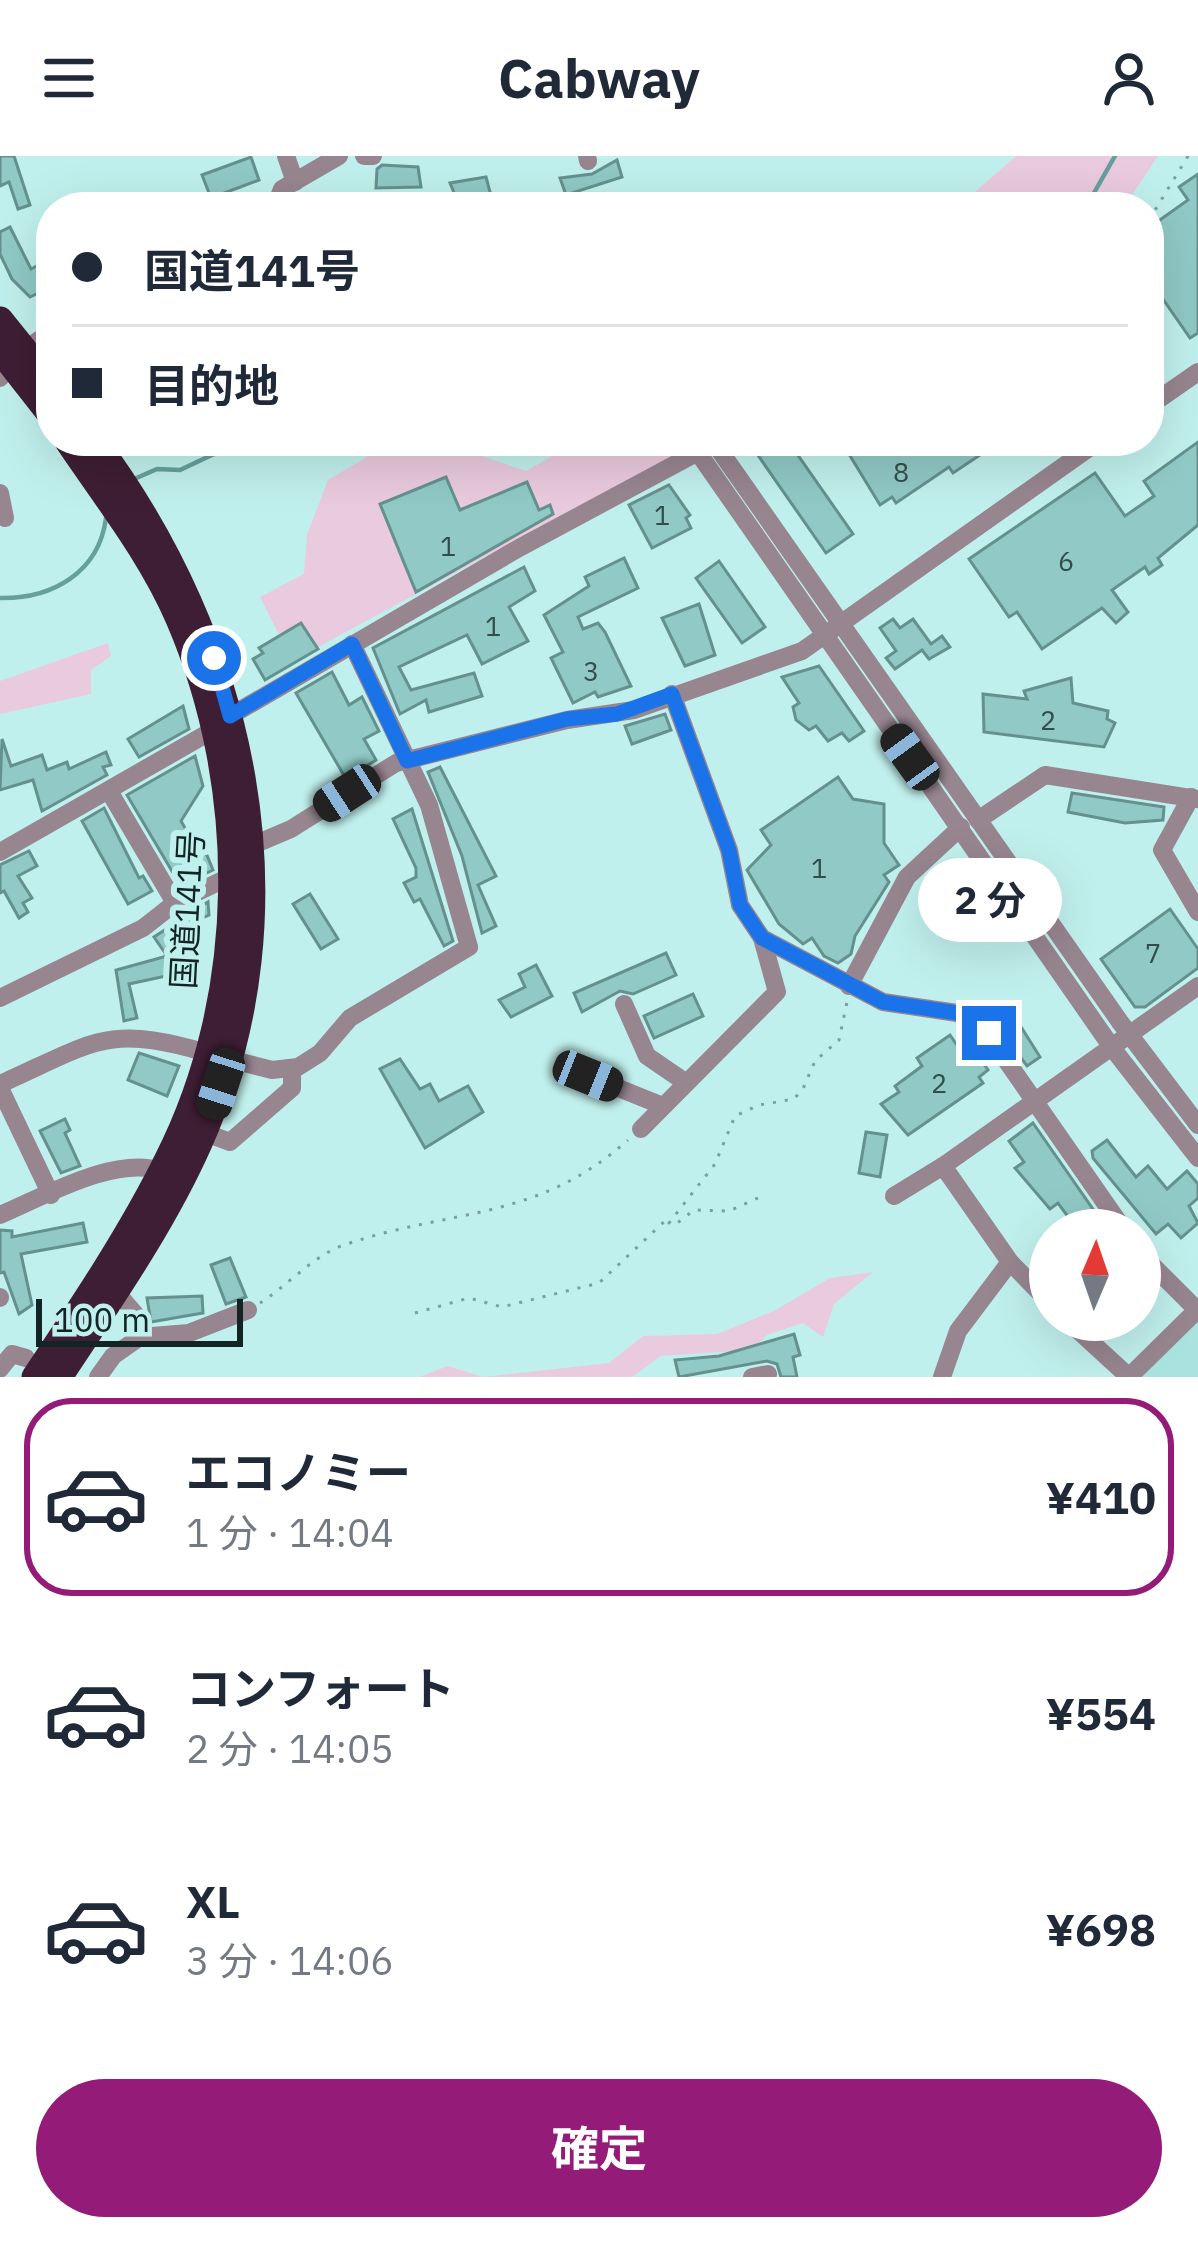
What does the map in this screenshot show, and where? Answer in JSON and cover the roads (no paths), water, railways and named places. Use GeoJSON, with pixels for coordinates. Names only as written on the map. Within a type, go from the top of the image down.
{"type":"FeatureCollection","features":[{"type":"Feature","properties":{"kind":"highway"},"geometry":{"type":"LineString","coordinates":[[0,320],[25,365]]}},
{"type":"Feature","properties":{"kind":"highway","name":"国道141号"},"geometry":{"type":"LineString","coordinates":[[31,1368],[161,1171],[218,1056],[248,963],[251,846],[222,722],[189,644],[169,577],[97,457]]}},
{"type":"Feature","properties":{"kind":"highway","name":"国道141号"},"geometry":{"type":"LineString","coordinates":[[59,1377],[169,1204],[203,1132],[218,1056],[231,877],[222,722]]}},
{"type":"Feature","properties":{"kind":"street"},"geometry":{"type":"LineString","coordinates":[[286,156],[295,182]]}},
{"type":"Feature","properties":{"kind":"street"},"geometry":{"type":"LineString","coordinates":[[281,192],[339,156]]}},
{"type":"Feature","properties":{"kind":"street"},"geometry":{"type":"LineString","coordinates":[[1164,396],[1198,372]]}},
{"type":"Feature","properties":{"kind":"street"},"geometry":{"type":"LineString","coordinates":[[0,852],[681,456]]}},
{"type":"Feature","properties":{"kind":"street"},"geometry":{"type":"LineString","coordinates":[[707,456],[823,635],[1198,1125]]}},
{"type":"Feature","properties":{"kind":"street"},"geometry":{"type":"LineString","coordinates":[[709,456],[842,622],[1113,1049],[1198,1158]]}},
{"type":"Feature","properties":{"kind":"street"},"geometry":{"type":"LineString","coordinates":[[251,846],[291,830],[407,761],[567,719],[617,714],[777,662],[842,622],[1078,456]]}},
{"type":"Feature","properties":{"kind":"street"},"geometry":{"type":"LineString","coordinates":[[0,493],[5,518]]}},
{"type":"Feature","properties":{"kind":"street"},"geometry":{"type":"LineString","coordinates":[[51,1195],[0,1086],[117,1035],[147,1035],[272,1070],[292,1068],[320,1053],[350,1018],[469,947],[429,805],[352,644]]}},
{"type":"Feature","properties":{"kind":"street"},"geometry":{"type":"LineString","coordinates":[[641,1129],[777,992],[762,938],[740,905],[729,850],[672,694]]}},
{"type":"Feature","properties":{"kind":"street"},"geometry":{"type":"LineString","coordinates":[[850,986],[907,877],[969,823],[1045,775],[1195,798],[1162,850],[1198,912]]}},
{"type":"Feature","properties":{"kind":"street"},"geometry":{"type":"LineString","coordinates":[[109,791],[175,903]]}},
{"type":"Feature","properties":{"kind":"street"},"geometry":{"type":"LineString","coordinates":[[0,998],[143,928],[175,903],[231,877]]}},
{"type":"Feature","properties":{"kind":"street"},"geometry":{"type":"LineString","coordinates":[[762,938],[883,1002],[957,1013],[981,1024],[1110,1209]]}},
{"type":"Feature","properties":{"kind":"street"},"geometry":{"type":"LineString","coordinates":[[894,1196],[1198,986]]}},
{"type":"Feature","properties":{"kind":"street"},"geometry":{"type":"LineString","coordinates":[[623,1004],[647,1056],[686,1082]]}},
{"type":"Feature","properties":{"kind":"street"},"geometry":{"type":"LineString","coordinates":[[203,1132],[230,1142],[244,1135],[292,1088],[292,1068]]}},
{"type":"Feature","properties":{"kind":"street"},"geometry":{"type":"LineString","coordinates":[[586,1070],[663,1106]]}},
{"type":"Feature","properties":{"kind":"street"},"geometry":{"type":"LineString","coordinates":[[943,1166],[1010,1262],[1029,1281]]}},
{"type":"Feature","properties":{"kind":"street"},"geometry":{"type":"LineString","coordinates":[[0,1215],[133,1168],[161,1171]]}},
{"type":"Feature","properties":{"kind":"street"},"geometry":{"type":"LineString","coordinates":[[942,1377],[958,1331],[1010,1262]]}},
{"type":"Feature","properties":{"kind":"street"},"geometry":{"type":"LineString","coordinates":[[1090,1341],[1129,1377],[1197,1310],[1161,1274]]}},
{"type":"Feature","properties":{"kind":"street"},"geometry":{"type":"LineString","coordinates":[[116,1291],[135,1314],[140,1337]]}},
{"type":"Feature","properties":{"kind":"street"},"geometry":{"type":"LineString","coordinates":[[98,1377],[113,1355],[140,1337],[189,1334],[248,1310]]}},
{"type":"Feature","properties":{"kind":"street"},"geometry":{"type":"LineString","coordinates":[[0,1369],[12,1354],[31,1368]]}},
{"type":"Feature","properties":{"kind":"waterway"},"geometry":{"type":"LineString","coordinates":[[1095,192],[1115,156]]}},
{"type":"Feature","properties":{"kind":"waterway"},"geometry":{"type":"LineString","coordinates":[[132,480],[157,469],[180,470],[210,456]]}},
{"type":"Feature","properties":{"kind":"waterway"},"geometry":{"type":"LineString","coordinates":[[0,598],[38,594],[70,579],[94,553],[106,518]]}}]}
